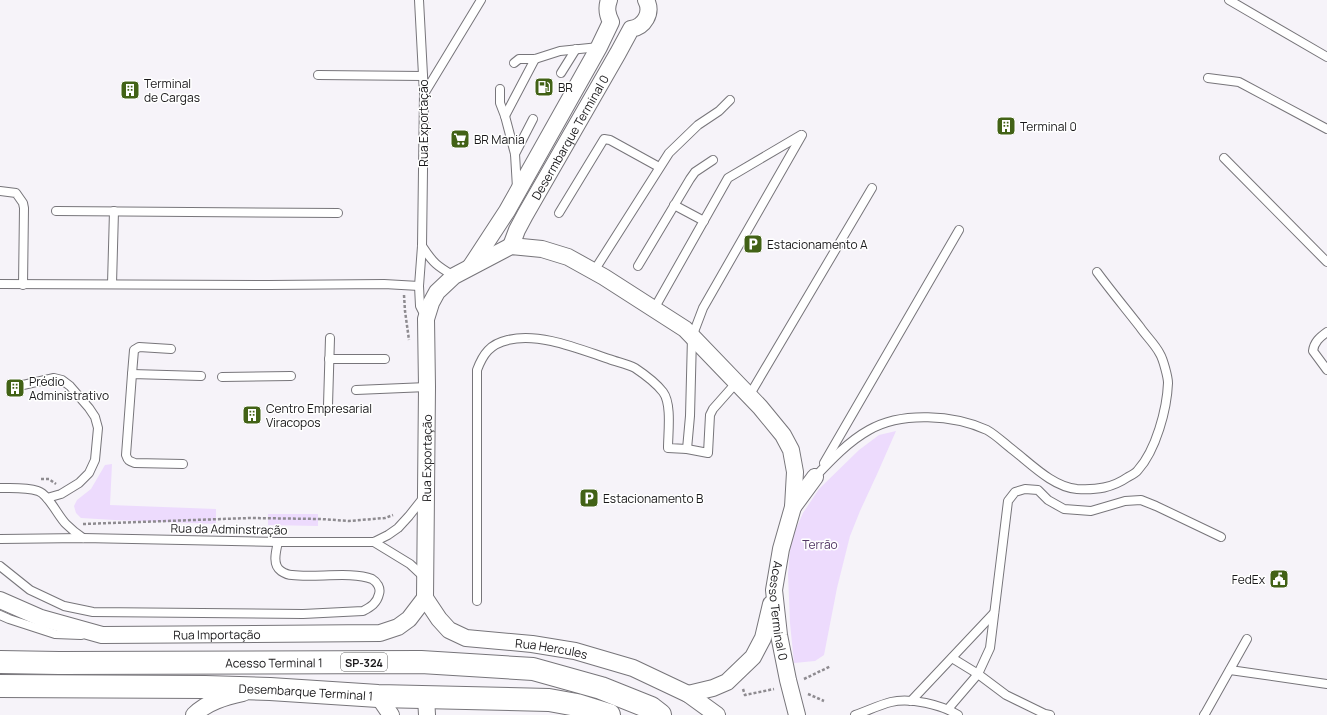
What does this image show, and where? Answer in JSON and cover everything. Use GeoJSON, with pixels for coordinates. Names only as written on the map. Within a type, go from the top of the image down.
{"type":"FeatureCollection","features":[{"type":"Feature","properties":{"kind":"main road","name":"Acesso Terminal 1"},"geometry":{"type":"LineString","coordinates":[[0,662],[421,662],[533,669],[601,688],[651,708],[660,715]]}},
{"type":"Feature","properties":{"kind":"main road","name":"Desembarque Terminal 1"},"geometry":{"type":"LineString","coordinates":[[0,686],[270,689],[378,696],[427,706],[549,700],[577,704],[609,715]]}},
{"type":"Feature","properties":{"kind":"street"},"geometry":{"type":"LineString","coordinates":[[470,267],[507,211],[599,47],[611,22],[607,14],[607,5],[609,0]]}},
{"type":"Feature","properties":{"kind":"street","name":"Desermbarque Terminal 0"},"geometry":{"type":"LineString","coordinates":[[511,246],[525,215],[631,29],[637,28],[644,22],[648,14],[648,4],[646,0]]}},
{"type":"Feature","properties":{"kind":"street"},"geometry":{"type":"LineString","coordinates":[[511,246],[542,249],[568,257],[594,271],[685,329],[749,396],[783,435],[791,450],[795,472],[793,507]]}},
{"type":"Feature","properties":{"kind":"street","name":"Rua Exportação"},"geometry":{"type":"LineString","coordinates":[[425,598],[427,388],[426,319],[431,303],[437,292],[454,276],[511,246]]}},
{"type":"Feature","properties":{"kind":"street"},"geometry":{"type":"LineString","coordinates":[[793,507],[815,478]]}},
{"type":"Feature","properties":{"kind":"street","name":"Acesso Terminal 0"},"geometry":{"type":"LineString","coordinates":[[793,507],[782,549],[774,590],[779,635],[797,715]]}},
{"type":"Feature","properties":{"kind":"street"},"geometry":{"type":"LineString","coordinates":[[688,694],[713,688],[727,682],[753,657],[764,638],[774,590]]}},
{"type":"Feature","properties":{"kind":"street","name":"Rua Importação"},"geometry":{"type":"LineString","coordinates":[[0,600],[41,618],[102,635],[380,633],[398,627],[409,619],[425,598]]}},
{"type":"Feature","properties":{"kind":"street","name":"Rua Hercules"},"geometry":{"type":"LineString","coordinates":[[425,598],[439,619],[449,630],[466,638],[532,644],[575,652],[633,668],[688,694]]}},
{"type":"Feature","properties":{"kind":"street"},"geometry":{"type":"LineString","coordinates":[[194,715],[200,709],[223,698],[270,689]]}},
{"type":"Feature","properties":{"kind":"street"},"geometry":{"type":"LineString","coordinates":[[688,694],[717,715]]}},
{"type":"Feature","properties":{"kind":"street"},"geometry":{"type":"LineString","coordinates":[[378,696],[391,715]]}},
{"type":"Feature","properties":{"kind":"lane","name":"Rua Exportação"},"geometry":{"type":"LineString","coordinates":[[419,0],[424,94],[422,246],[419,286],[420,306],[426,319]]}},
{"type":"Feature","properties":{"kind":"lane"},"geometry":{"type":"LineString","coordinates":[[424,94],[481,0]]}},
{"type":"Feature","properties":{"kind":"lane"},"geometry":{"type":"LineString","coordinates":[[1230,0],[1327,57]]}},
{"type":"Feature","properties":{"kind":"lane"},"geometry":{"type":"LineString","coordinates":[[514,63],[519,59],[536,59],[560,52],[599,47]]}},
{"type":"Feature","properties":{"kind":"lane"},"geometry":{"type":"LineString","coordinates":[[561,73],[576,49]]}},
{"type":"Feature","properties":{"kind":"lane"},"geometry":{"type":"LineString","coordinates":[[505,116],[536,59]]}},
{"type":"Feature","properties":{"kind":"lane"},"geometry":{"type":"LineString","coordinates":[[318,75],[423,76]]}},
{"type":"Feature","properties":{"kind":"lane"},"geometry":{"type":"LineString","coordinates":[[1208,78],[1239,82],[1327,129]]}},
{"type":"Feature","properties":{"kind":"lane"},"geometry":{"type":"LineString","coordinates":[[500,89],[500,103],[515,154],[518,192]]}},
{"type":"Feature","properties":{"kind":"lane"},"geometry":{"type":"LineString","coordinates":[[594,271],[669,153],[698,125],[719,111],[730,100]]}},
{"type":"Feature","properties":{"kind":"lane"},"geometry":{"type":"LineString","coordinates":[[515,154],[534,120]]}},
{"type":"Feature","properties":{"kind":"lane"},"geometry":{"type":"LineString","coordinates":[[654,309],[728,178],[802,135],[703,308],[692,337],[690,416],[687,449]]}},
{"type":"Feature","properties":{"kind":"lane"},"geometry":{"type":"LineString","coordinates":[[559,213],[604,139],[610,140],[659,167]]}},
{"type":"Feature","properties":{"kind":"lane"},"geometry":{"type":"LineString","coordinates":[[1224,158],[1327,262]]}},
{"type":"Feature","properties":{"kind":"lane"},"geometry":{"type":"LineString","coordinates":[[638,266],[695,172],[713,160]]}},
{"type":"Feature","properties":{"kind":"lane"},"geometry":{"type":"LineString","coordinates":[[749,396],[872,188]]}},
{"type":"Feature","properties":{"kind":"lane"},"geometry":{"type":"LineString","coordinates":[[0,191],[16,193],[23,202],[23,285]]}},
{"type":"Feature","properties":{"kind":"lane"},"geometry":{"type":"LineString","coordinates":[[674,205],[704,221]]}},
{"type":"Feature","properties":{"kind":"lane"},"geometry":{"type":"LineString","coordinates":[[56,211],[338,213]]}},
{"type":"Feature","properties":{"kind":"lane"},"geometry":{"type":"LineString","coordinates":[[112,284],[114,211]]}},
{"type":"Feature","properties":{"kind":"lane"},"geometry":{"type":"LineString","coordinates":[[815,478],[959,230]]}},
{"type":"Feature","properties":{"kind":"lane"},"geometry":{"type":"LineString","coordinates":[[422,246],[431,260],[440,268],[454,276]]}},
{"type":"Feature","properties":{"kind":"lane"},"geometry":{"type":"LineString","coordinates":[[815,478],[833,458],[870,430],[885,423],[910,418],[929,417],[949,419],[970,424],[988,431],[1040,472],[1055,482],[1075,489],[1101,489],[1119,483],[1138,470],[1150,453],[1159,428],[1165,410],[1168,381],[1161,354],[1097,272]]}},
{"type":"Feature","properties":{"kind":"lane"},"geometry":{"type":"LineString","coordinates":[[0,284],[419,286]]}},
{"type":"Feature","properties":{"kind":"lane"},"geometry":{"type":"LineString","coordinates":[[1327,332],[1319,338],[1314,345],[1313,351],[1327,370]]}},
{"type":"Feature","properties":{"kind":"lane"},"geometry":{"type":"LineString","coordinates":[[328,405],[326,376],[329,359],[330,338]]}},
{"type":"Feature","properties":{"kind":"lane"},"geometry":{"type":"LineString","coordinates":[[478,601],[477,370],[486,352],[494,345],[508,340],[528,338],[541,339],[569,346],[634,368],[655,383],[664,392],[668,404],[668,448],[687,449],[708,453],[710,415],[713,409],[736,382]]}},
{"type":"Feature","properties":{"kind":"lane"},"geometry":{"type":"LineString","coordinates":[[172,349],[139,347],[135,348],[134,350],[132,355],[126,455],[129,461],[135,463],[183,464]]}},
{"type":"Feature","properties":{"kind":"lane"},"geometry":{"type":"LineString","coordinates":[[329,359],[385,359]]}},
{"type":"Feature","properties":{"kind":"lane"},"geometry":{"type":"LineString","coordinates":[[132,374],[201,376]]}},
{"type":"Feature","properties":{"kind":"lane"},"geometry":{"type":"LineString","coordinates":[[222,376],[291,376]]}},
{"type":"Feature","properties":{"kind":"lane"},"geometry":{"type":"LineString","coordinates":[[23,384],[54,378],[62,380],[70,386],[89,408],[95,417],[98,428],[95,460],[89,473],[79,483],[61,494],[47,498]]}},
{"type":"Feature","properties":{"kind":"lane"},"geometry":{"type":"LineString","coordinates":[[356,390],[427,388]]}},
{"type":"Feature","properties":{"kind":"lane"},"geometry":{"type":"LineString","coordinates":[[328,390],[338,390]]}},
{"type":"Feature","properties":{"kind":"lane"},"geometry":{"type":"LineString","coordinates":[[0,488],[29,488],[40,491],[47,498],[67,526],[83,538]]}},
{"type":"Feature","properties":{"kind":"lane"},"geometry":{"type":"LineString","coordinates":[[948,709],[978,674],[990,648],[1008,501],[1015,492],[1025,489],[1038,490],[1048,500],[1064,509],[1091,511],[1125,501],[1141,500],[1221,537]]}},
{"type":"Feature","properties":{"kind":"lane"},"geometry":{"type":"LineString","coordinates":[[374,542],[398,528],[426,495]]}},
{"type":"Feature","properties":{"kind":"lane","name":"Rua da Adminstração"},"geometry":{"type":"LineString","coordinates":[[0,539],[83,538],[278,542],[374,542]]}},
{"type":"Feature","properties":{"kind":"lane"},"geometry":{"type":"LineString","coordinates":[[0,566],[30,590],[64,606],[93,612],[303,614],[363,611],[377,600],[380,591],[378,584],[373,580],[359,576],[290,575],[280,570],[275,560],[278,542]]}},
{"type":"Feature","properties":{"kind":"lane"},"geometry":{"type":"LineString","coordinates":[[374,542],[410,564],[425,578]]}},
{"type":"Feature","properties":{"kind":"lane"},"geometry":{"type":"LineString","coordinates":[[911,701],[994,613]]}},
{"type":"Feature","properties":{"kind":"lane"},"geometry":{"type":"LineString","coordinates":[[0,616],[55,634],[102,635]]}},
{"type":"Feature","properties":{"kind":"lane"},"geometry":{"type":"LineString","coordinates":[[1204,715],[1247,639]]}},
{"type":"Feature","properties":{"kind":"lane"},"geometry":{"type":"LineString","coordinates":[[952,658],[978,674],[1006,695],[1050,715]]}},
{"type":"Feature","properties":{"kind":"lane"},"geometry":{"type":"LineString","coordinates":[[1230,670],[1327,684]]}},
{"type":"Feature","properties":{"kind":"lane"},"geometry":{"type":"LineString","coordinates":[[858,714],[892,702],[911,701],[948,709],[958,715]]}},
{"type":"Feature","properties":{"kind":"path"},"geometry":{"type":"LineString","coordinates":[[404,285],[409,345]]}},
{"type":"Feature","properties":{"kind":"path"},"geometry":{"type":"LineString","coordinates":[[80,524],[250,518],[349,521],[385,518],[400,514]]}},
{"type":"Feature","properties":{"kind":"path"},"geometry":{"type":"LineString","coordinates":[[740,671],[745,695],[790,686],[831,666]]}},
{"type":"Feature","properties":{"kind":"green space","name":"Terrão"},"geometry":{"type":"Polygon","coordinates":[[[896,431],[850,536],[837,588],[824,655],[815,661],[794,663],[790,623],[788,574],[791,540],[803,513],[819,489],[859,450],[879,435],[896,431]]]}},
{"type":"Feature","properties":{"kind":"green space"},"geometry":{"type":"Polygon","coordinates":[[[112,464],[110,505],[216,509],[216,524],[81,518],[76,513],[74,506],[77,500],[91,489],[105,465],[112,464]]]}},
{"type":"Feature","properties":{"kind":"green space"},"geometry":{"type":"Polygon","coordinates":[[[268,514],[318,514],[318,526],[268,525],[268,514]]]}},
{"type":"Feature","properties":{"kind":"place","name":"BR"},"geometry":{"type":"Point","coordinates":[544,87]}},
{"type":"Feature","properties":{"kind":"place","name":"Terminal de Cargas"},"geometry":{"type":"Point","coordinates":[130,90]}},
{"type":"Feature","properties":{"kind":"place","name":"Terminal 0"},"geometry":{"type":"Point","coordinates":[1006,126]}},
{"type":"Feature","properties":{"kind":"place","name":"BR Mania"},"geometry":{"type":"Point","coordinates":[460,139]}},
{"type":"Feature","properties":{"kind":"place","name":"Estacionamento A"},"geometry":{"type":"Point","coordinates":[753,244]}},
{"type":"Feature","properties":{"kind":"place","name":"Prédio Administrativo"},"geometry":{"type":"Point","coordinates":[15,388]}},
{"type":"Feature","properties":{"kind":"place","name":"Centro Empresarial Viracopos"},"geometry":{"type":"Point","coordinates":[252,415]}},
{"type":"Feature","properties":{"kind":"place","name":"Estacionamento B"},"geometry":{"type":"Point","coordinates":[589,498]}},
{"type":"Feature","properties":{"kind":"place","name":"FedEx"},"geometry":{"type":"Point","coordinates":[1279,579]}}]}
